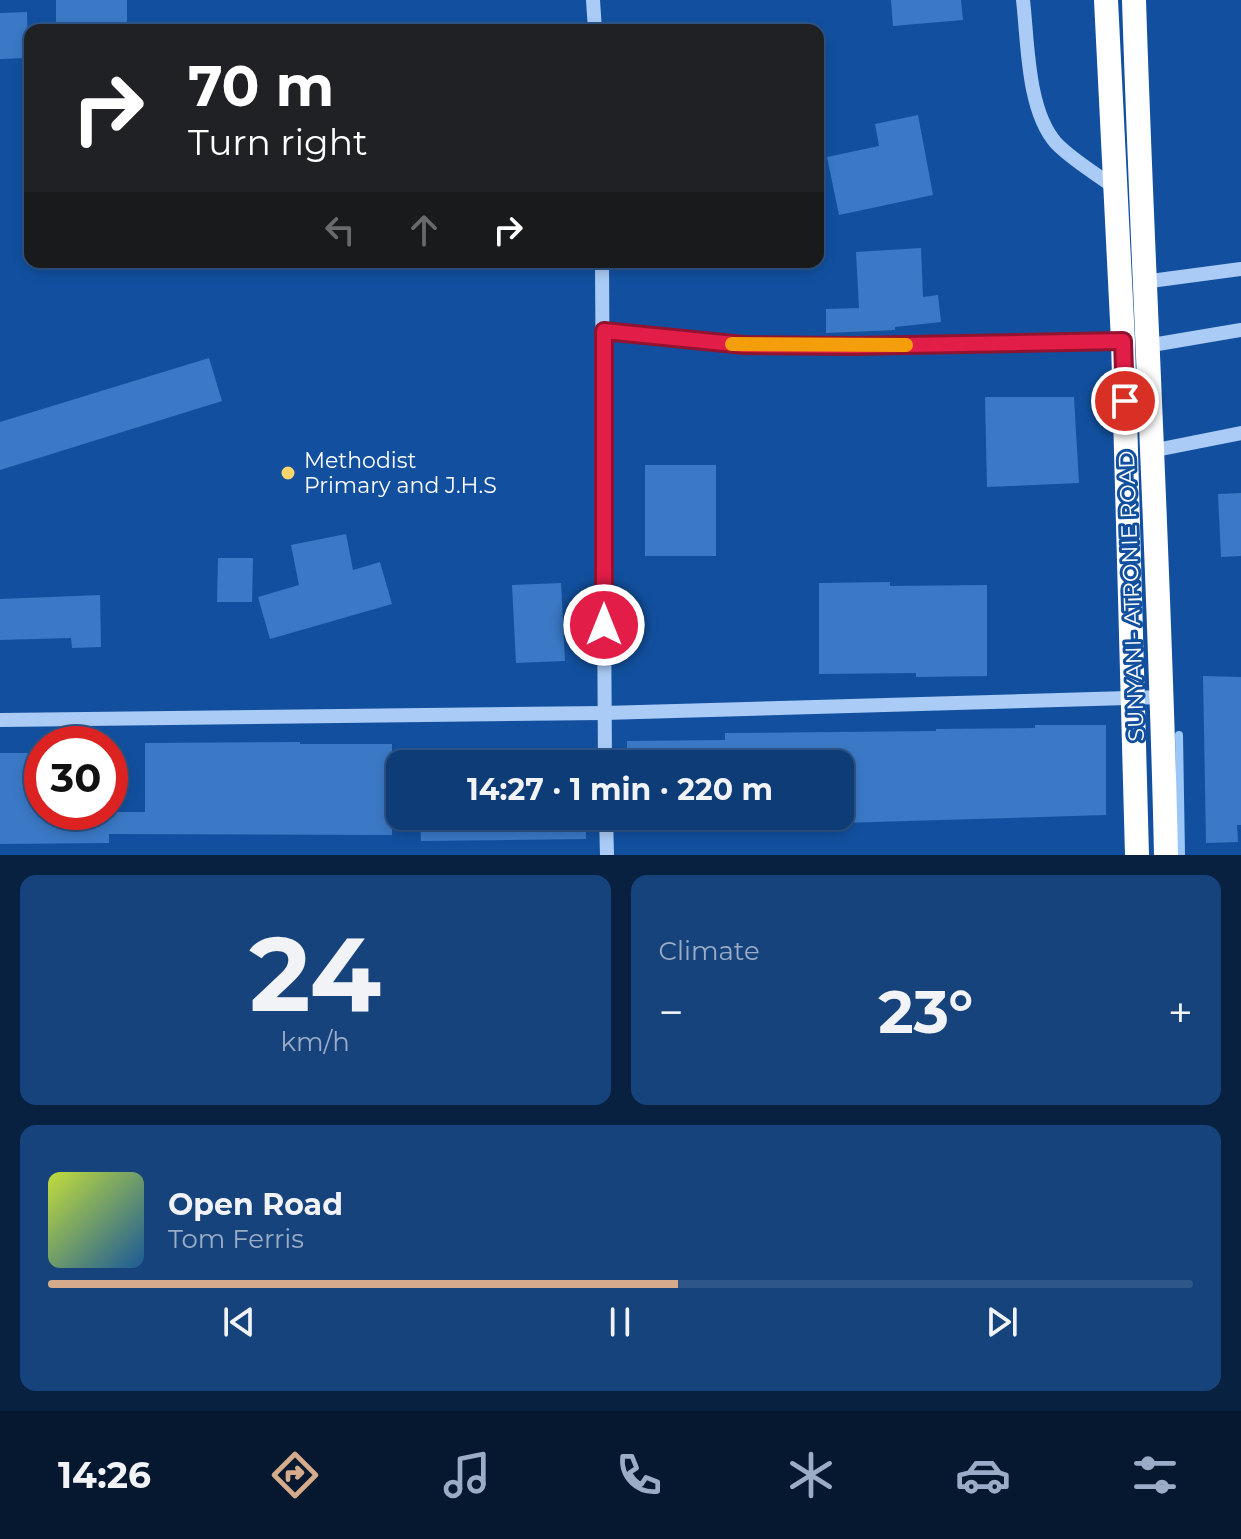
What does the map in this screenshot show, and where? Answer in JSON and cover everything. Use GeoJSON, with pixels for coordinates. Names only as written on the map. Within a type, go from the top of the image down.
{"type":"FeatureCollection","features":[{"type":"Feature","properties":{"kind":"highway"},"geometry":{"type":"LineString","coordinates":[[1106,0],[1116,189],[1135,344],[1137,855]]}},
{"type":"Feature","properties":{"kind":"highway","name":"SUNYANI- ATRONIE ROAD"},"geometry":{"type":"LineString","coordinates":[[1134,0],[1143,282],[1135,344],[1151,451],[1166,855]]}},
{"type":"Feature","properties":{"kind":"street"},"geometry":{"type":"LineString","coordinates":[[593,0],[595,24]]}},
{"type":"Feature","properties":{"kind":"street"},"geometry":{"type":"LineString","coordinates":[[1023,0],[1041,120],[1057,144],[1116,189]]}},
{"type":"Feature","properties":{"kind":"street"},"geometry":{"type":"LineString","coordinates":[[602,268],[605,750]]}},
{"type":"Feature","properties":{"kind":"street"},"geometry":{"type":"LineString","coordinates":[[1143,282],[1241,269]]}},
{"type":"Feature","properties":{"kind":"street"},"geometry":{"type":"LineString","coordinates":[[604,331],[744,345],[853,346],[1135,344],[1241,330]]}},
{"type":"Feature","properties":{"kind":"street"},"geometry":{"type":"LineString","coordinates":[[1151,451],[1241,433]]}},
{"type":"Feature","properties":{"kind":"street"},"geometry":{"type":"LineString","coordinates":[[0,720],[604,713],[1162,697]]}},
{"type":"Feature","properties":{"kind":"street"},"geometry":{"type":"LineString","coordinates":[[606,830],[607,855]]}},
{"type":"Feature","properties":{"kind":"building"},"geometry":{"type":"Polygon","coordinates":[[[56,0],[127,0],[127,24],[56,24],[56,0]]]}},
{"type":"Feature","properties":{"kind":"building"},"geometry":{"type":"Polygon","coordinates":[[[891,0],[961,0],[963,20],[893,26],[891,0]]]}},
{"type":"Feature","properties":{"kind":"building"},"geometry":{"type":"Polygon","coordinates":[[[27,12],[24,58],[0,59],[0,13],[27,12]]]}},
{"type":"Feature","properties":{"kind":"building"},"geometry":{"type":"Polygon","coordinates":[[[918,115],[933,195],[839,215],[827,157],[879,146],[875,124],[918,115]]]}},
{"type":"Feature","properties":{"kind":"building"},"geometry":{"type":"Polygon","coordinates":[[[921,248],[923,297],[938,295],[941,322],[895,327],[895,330],[826,333],[826,309],[859,308],[856,252],[921,248]]]}},
{"type":"Feature","properties":{"kind":"building"},"geometry":{"type":"Polygon","coordinates":[[[209,358],[222,401],[0,470],[0,422],[209,358]]]}},
{"type":"Feature","properties":{"kind":"building"},"geometry":{"type":"Polygon","coordinates":[[[985,397],[1074,397],[1079,483],[987,487],[985,397]]]}},
{"type":"Feature","properties":{"kind":"building"},"geometry":{"type":"Polygon","coordinates":[[[645,465],[716,465],[716,556],[645,556],[645,465]]]}},
{"type":"Feature","properties":{"kind":"building"},"geometry":{"type":"Polygon","coordinates":[[[1241,493],[1241,556],[1221,557],[1218,494],[1241,493]]]}},
{"type":"Feature","properties":{"kind":"building"},"geometry":{"type":"Polygon","coordinates":[[[346,534],[353,570],[380,562],[392,604],[270,639],[258,597],[299,585],[291,545],[346,534]]]}},
{"type":"Feature","properties":{"kind":"building"},"geometry":{"type":"Polygon","coordinates":[[[218,558],[253,558],[252,602],[217,602],[218,558]]]}},
{"type":"Feature","properties":{"kind":"building"},"geometry":{"type":"Polygon","coordinates":[[[890,582],[890,586],[987,585],[987,676],[819,674],[819,583],[890,582]]]}},
{"type":"Feature","properties":{"kind":"building"},"geometry":{"type":"Polygon","coordinates":[[[561,583],[565,661],[516,663],[512,585],[561,583]]]}},
{"type":"Feature","properties":{"kind":"building"},"geometry":{"type":"Polygon","coordinates":[[[100,595],[101,647],[72,648],[71,638],[0,640],[0,599],[100,595]]]}},
{"type":"Feature","properties":{"kind":"building"},"geometry":{"type":"Polygon","coordinates":[[[1203,676],[1241,677],[1241,825],[1237,825],[1238,842],[1206,843],[1203,676]]]}},
{"type":"Feature","properties":{"kind":"building"},"geometry":{"type":"Polygon","coordinates":[[[1035,725],[1106,725],[1106,815],[854,823],[854,750],[627,750],[627,741],[725,740],[725,733],[1035,728],[1035,725]]]}},
{"type":"Feature","properties":{"kind":"building"},"geometry":{"type":"Polygon","coordinates":[[[145,743],[392,744],[392,750],[386,750],[386,830],[392,830],[392,835],[109,834],[109,843],[0,844],[0,753],[24,753],[24,830],[128,830],[128,812],[145,812],[145,743]]]}},
{"type":"Feature","properties":{"kind":"building"},"geometry":{"type":"Polygon","coordinates":[[[421,830],[586,830],[586,839],[421,841],[421,830]]]}},
{"type":"Feature","properties":{"kind":"waterway"},"geometry":{"type":"LineString","coordinates":[[1179,735],[1181,855]]}},
{"type":"Feature","properties":{"kind":"slow traffic"},"geometry":{"type":"LineString","coordinates":[[732,344],[906,345]]}},
{"type":"Feature","properties":{"kind":"place","name":"Methodist Primary and J.H.S"},"geometry":{"type":"Point","coordinates":[288,473]}},
{"type":"Feature","properties":{"kind":"route"},"geometry":{"type":"LineString","coordinates":[[604,625],[604,331],[744,345],[1123,341],[1125,401]]}}]}
